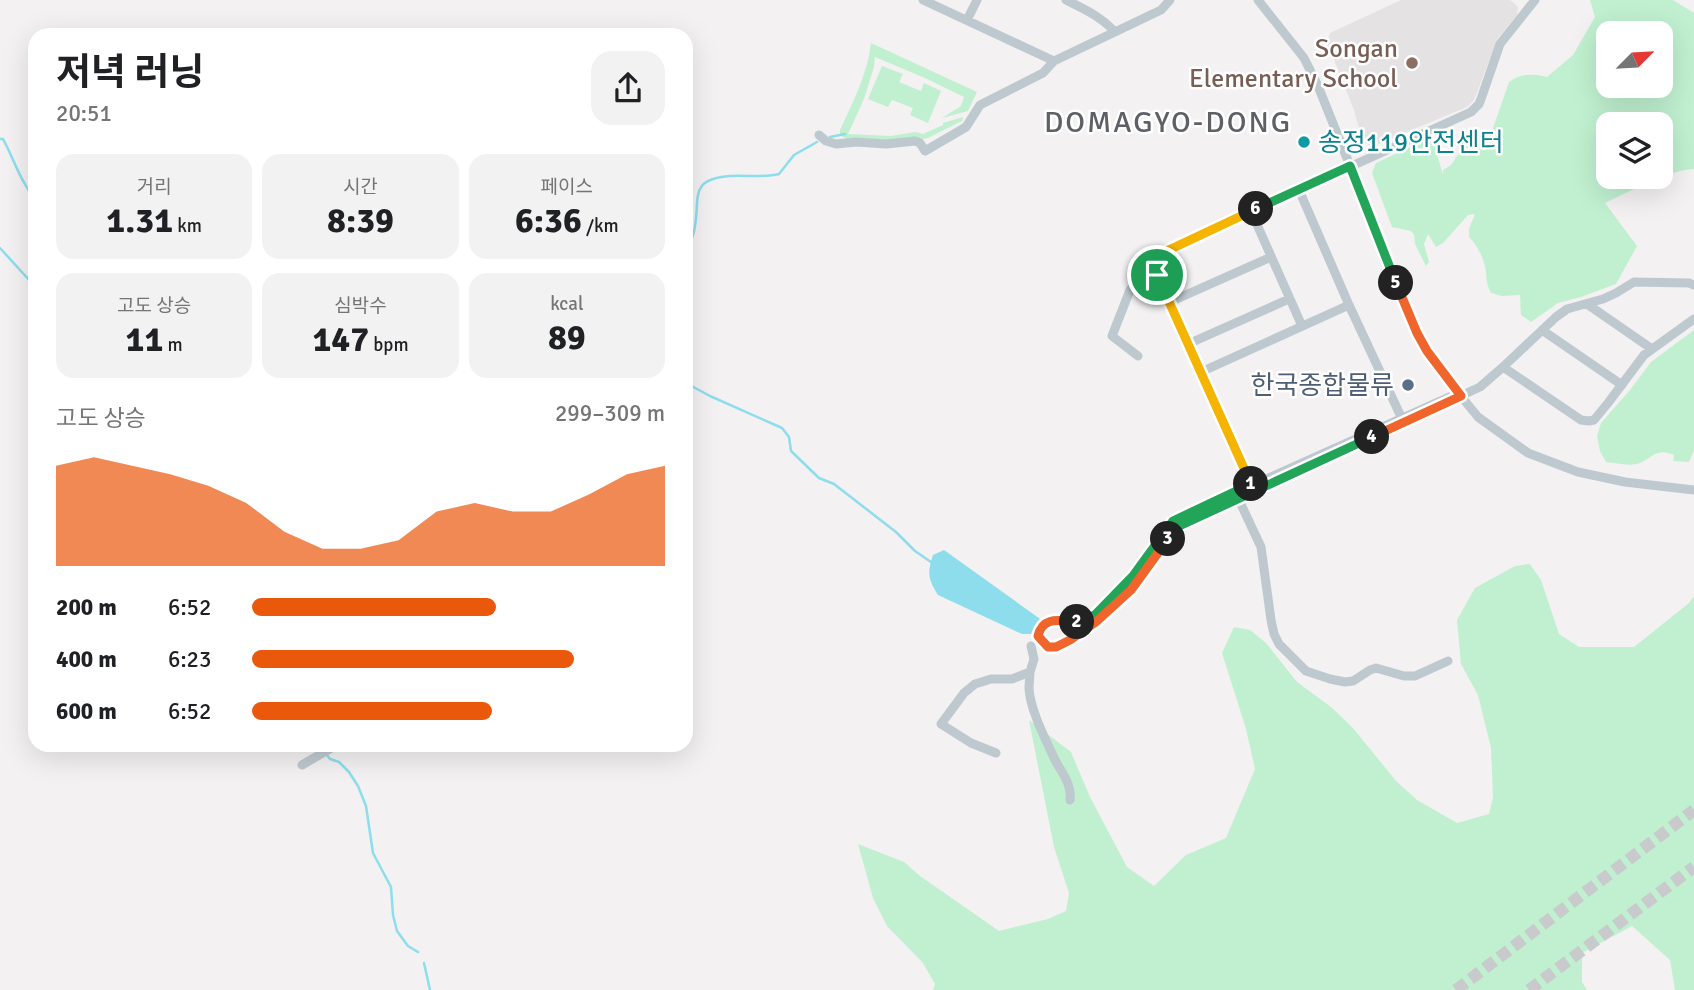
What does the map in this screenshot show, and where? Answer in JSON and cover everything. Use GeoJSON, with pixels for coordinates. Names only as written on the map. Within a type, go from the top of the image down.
{"type":"FeatureCollection","features":[{"type":"Feature","properties":{"kind":"street"},"geometry":{"type":"LineString","coordinates":[[923,0],[1054,61]]}},
{"type":"Feature","properties":{"kind":"street"},"geometry":{"type":"LineString","coordinates":[[964,19],[977,0]]}},
{"type":"Feature","properties":{"kind":"street"},"geometry":{"type":"LineString","coordinates":[[1066,0],[1104,20],[1114,31]]}},
{"type":"Feature","properties":{"kind":"street"},"geometry":{"type":"LineString","coordinates":[[819,135],[836,144],[915,141],[920,143],[925,151],[966,127],[981,105],[1043,73],[1054,61],[1161,10],[1170,0]]}},
{"type":"Feature","properties":{"kind":"street"},"geometry":{"type":"LineString","coordinates":[[1258,0],[1304,58],[1318,86],[1417,333],[1427,351],[1478,417],[1528,453],[1578,472],[1625,482],[1694,490]]}},
{"type":"Feature","properties":{"kind":"street"},"geometry":{"type":"LineString","coordinates":[[1252,488],[1153,263],[1158,255],[1476,108],[1500,44],[1535,0]]}},
{"type":"Feature","properties":{"kind":"street"},"geometry":{"type":"LineString","coordinates":[[1299,190],[1403,420]]}},
{"type":"Feature","properties":{"kind":"street"},"geometry":{"type":"LineString","coordinates":[[1251,211],[1302,326]]}},
{"type":"Feature","properties":{"kind":"street"},"geometry":{"type":"LineString","coordinates":[[1170,302],[1271,257]]}},
{"type":"Feature","properties":{"kind":"street"},"geometry":{"type":"LineString","coordinates":[[1138,356],[1112,336],[1130,290],[1157,275]]}},
{"type":"Feature","properties":{"kind":"street"},"geometry":{"type":"LineString","coordinates":[[1252,488],[1238,498],[1177,527],[1131,590],[1097,621],[1070,640],[1056,647],[1048,647],[1038,636],[1040,630],[1051,620],[1062,619],[1075,623],[1095,615],[1133,576],[1173,521],[1480,387],[1567,309],[1616,293],[1634,282],[1694,285]]}},
{"type":"Feature","properties":{"kind":"street"},"geometry":{"type":"LineString","coordinates":[[1188,344],[1289,299]]}},
{"type":"Feature","properties":{"kind":"street"},"geometry":{"type":"LineString","coordinates":[[1587,304],[1652,349]]}},
{"type":"Feature","properties":{"kind":"street"},"geometry":{"type":"LineString","coordinates":[[1201,372],[1349,305]]}},
{"type":"Feature","properties":{"kind":"street"},"geometry":{"type":"LineString","coordinates":[[1503,367],[1581,420],[1589,422],[1622,385],[1636,364],[1694,319]]}},
{"type":"Feature","properties":{"kind":"street"},"geometry":{"type":"LineString","coordinates":[[1542,330],[1622,385]]}},
{"type":"Feature","properties":{"kind":"street"},"geometry":{"type":"LineString","coordinates":[[1238,498],[1261,547],[1274,634],[1279,644],[1306,671],[1345,682],[1353,681],[1376,668],[1404,676],[1415,676],[1448,661]]}},
{"type":"Feature","properties":{"kind":"street"},"geometry":{"type":"LineString","coordinates":[[1031,646],[1034,659],[1029,690],[1034,710],[1066,779],[1071,792],[1070,800]]}},
{"type":"Feature","properties":{"kind":"street"},"geometry":{"type":"LineString","coordinates":[[996,753],[971,743],[941,723],[964,693],[975,684],[991,679],[1012,679],[1030,672]]}},
{"type":"Feature","properties":{"kind":"street"},"geometry":{"type":"LineString","coordinates":[[302,765],[323,752]]}},
{"type":"Feature","properties":{"kind":"shaded area","name":"Songan Elementary School"},"geometry":{"type":"Polygon","coordinates":[[[1401,0],[1510,0],[1518,7],[1517,15],[1498,38],[1474,100],[1467,107],[1371,147],[1362,139],[1354,110],[1327,42],[1330,33],[1401,0]]]}},
{"type":"Feature","properties":{"kind":"green space"},"geometry":{"type":"Polygon","coordinates":[[[1590,0],[1673,0],[1694,13],[1694,169],[1673,174],[1673,112],[1596,112],[1596,189],[1633,189],[1605,203],[1637,246],[1616,284],[1558,303],[1531,322],[1521,315],[1520,295],[1502,296],[1491,293],[1482,256],[1469,237],[1475,214],[1468,215],[1443,243],[1436,247],[1428,234],[1424,244],[1429,262],[1426,266],[1411,231],[1392,227],[1372,173],[1376,163],[1432,137],[1443,175],[1443,170],[1451,165],[1472,133],[1490,137],[1509,82],[1518,77],[1547,77],[1573,55],[1595,17],[1590,0]]]}},
{"type":"Feature","properties":{"kind":"green space"},"geometry":{"type":"Polygon","coordinates":[[[871,43],[977,92],[968,111],[942,118],[961,106],[964,97],[875,57],[864,99],[848,134],[923,134],[943,123],[963,117],[962,121],[922,139],[914,137],[901,140],[848,140],[840,135],[863,77],[871,43]]]}},
{"type":"Feature","properties":{"kind":"green space"},"geometry":{"type":"Polygon","coordinates":[[[882,66],[903,74],[899,82],[921,91],[924,83],[941,91],[928,123],[910,115],[913,108],[892,100],[888,107],[868,99],[882,66]]]}},
{"type":"Feature","properties":{"kind":"green space"},"geometry":{"type":"Polygon","coordinates":[[[1694,330],[1694,450],[1689,462],[1673,461],[1674,455],[1662,452],[1636,464],[1606,462],[1597,436],[1601,423],[1651,362],[1694,330]]]}},
{"type":"Feature","properties":{"kind":"green space"},"geometry":{"type":"Polygon","coordinates":[[[1530,564],[1541,580],[1559,634],[1579,647],[1634,647],[1694,596],[1694,990],[1675,990],[1670,960],[1632,926],[1582,953],[1582,982],[1587,990],[933,990],[935,984],[923,963],[887,926],[873,898],[858,844],[904,862],[999,931],[1048,919],[1066,911],[1069,893],[1054,847],[1029,720],[1071,752],[1090,797],[1127,867],[1154,886],[1186,855],[1226,838],[1255,769],[1246,729],[1222,653],[1234,627],[1250,630],[1266,643],[1297,682],[1331,707],[1353,728],[1396,781],[1417,800],[1457,823],[1489,814],[1493,797],[1491,748],[1478,695],[1461,664],[1457,620],[1475,588],[1515,566],[1530,564]]]}},
{"type":"Feature","properties":{"kind":"water"},"geometry":{"type":"Polygon","coordinates":[[[944,550],[1043,621],[1031,634],[1022,634],[938,595],[930,580],[930,567],[933,555],[944,550]]]}},
{"type":"Feature","properties":{"kind":"waterway"},"geometry":{"type":"LineString","coordinates":[[830,137],[845,134]]}},
{"type":"Feature","properties":{"kind":"waterway"},"geometry":{"type":"LineString","coordinates":[[0,139],[3,139],[28,189]]}},
{"type":"Feature","properties":{"kind":"waterway"},"geometry":{"type":"LineString","coordinates":[[693,233],[697,198],[702,185],[730,176],[779,174],[794,155],[817,142]]}},
{"type":"Feature","properties":{"kind":"waterway"},"geometry":{"type":"LineString","coordinates":[[0,248],[28,279]]}},
{"type":"Feature","properties":{"kind":"waterway"},"geometry":{"type":"LineString","coordinates":[[693,387],[782,428],[789,437],[791,451],[819,478],[834,484],[931,562]]}},
{"type":"Feature","properties":{"kind":"waterway"},"geometry":{"type":"LineString","coordinates":[[325,752],[349,772],[358,786],[366,806],[373,853],[391,887],[397,931],[408,946],[418,952]]}},
{"type":"Feature","properties":{"kind":"waterway"},"geometry":{"type":"LineString","coordinates":[[424,963],[430,990]]}},
{"type":"Feature","properties":{"kind":"tunnel"},"geometry":{"type":"LineString","coordinates":[[1456,990],[1694,810]]}},
{"type":"Feature","properties":{"kind":"tunnel"},"geometry":{"type":"LineString","coordinates":[[1529,990],[1694,867]]}},
{"type":"Feature","properties":{"kind":"place","name":"Songan Elementary School"},"geometry":{"type":"Point","coordinates":[1412,63]}},
{"type":"Feature","properties":{"kind":"place","name":"송정119안전센터"},"geometry":{"type":"Point","coordinates":[1304,142]}},
{"type":"Feature","properties":{"kind":"place","name":"한국종합물류"},"geometry":{"type":"Point","coordinates":[1408,385]}},
{"type":"Feature","properties":{"kind":"district","name":"DOMAGYO-DONG"},"geometry":{"type":"Point","coordinates":[1168,122]}},
{"type":"Feature","properties":{"kind":"route"},"geometry":{"type":"LineString","coordinates":[[1350,166],[1417,333],[1427,351],[1461,396],[1177,527],[1131,590],[1097,621],[1070,640],[1056,647],[1048,647],[1038,636],[1040,630],[1051,620],[1062,619],[1075,623],[1095,615],[1133,576],[1173,521],[1251,485],[1157,275],[1153,263],[1158,255],[1166,250],[1350,166]]}}]}
